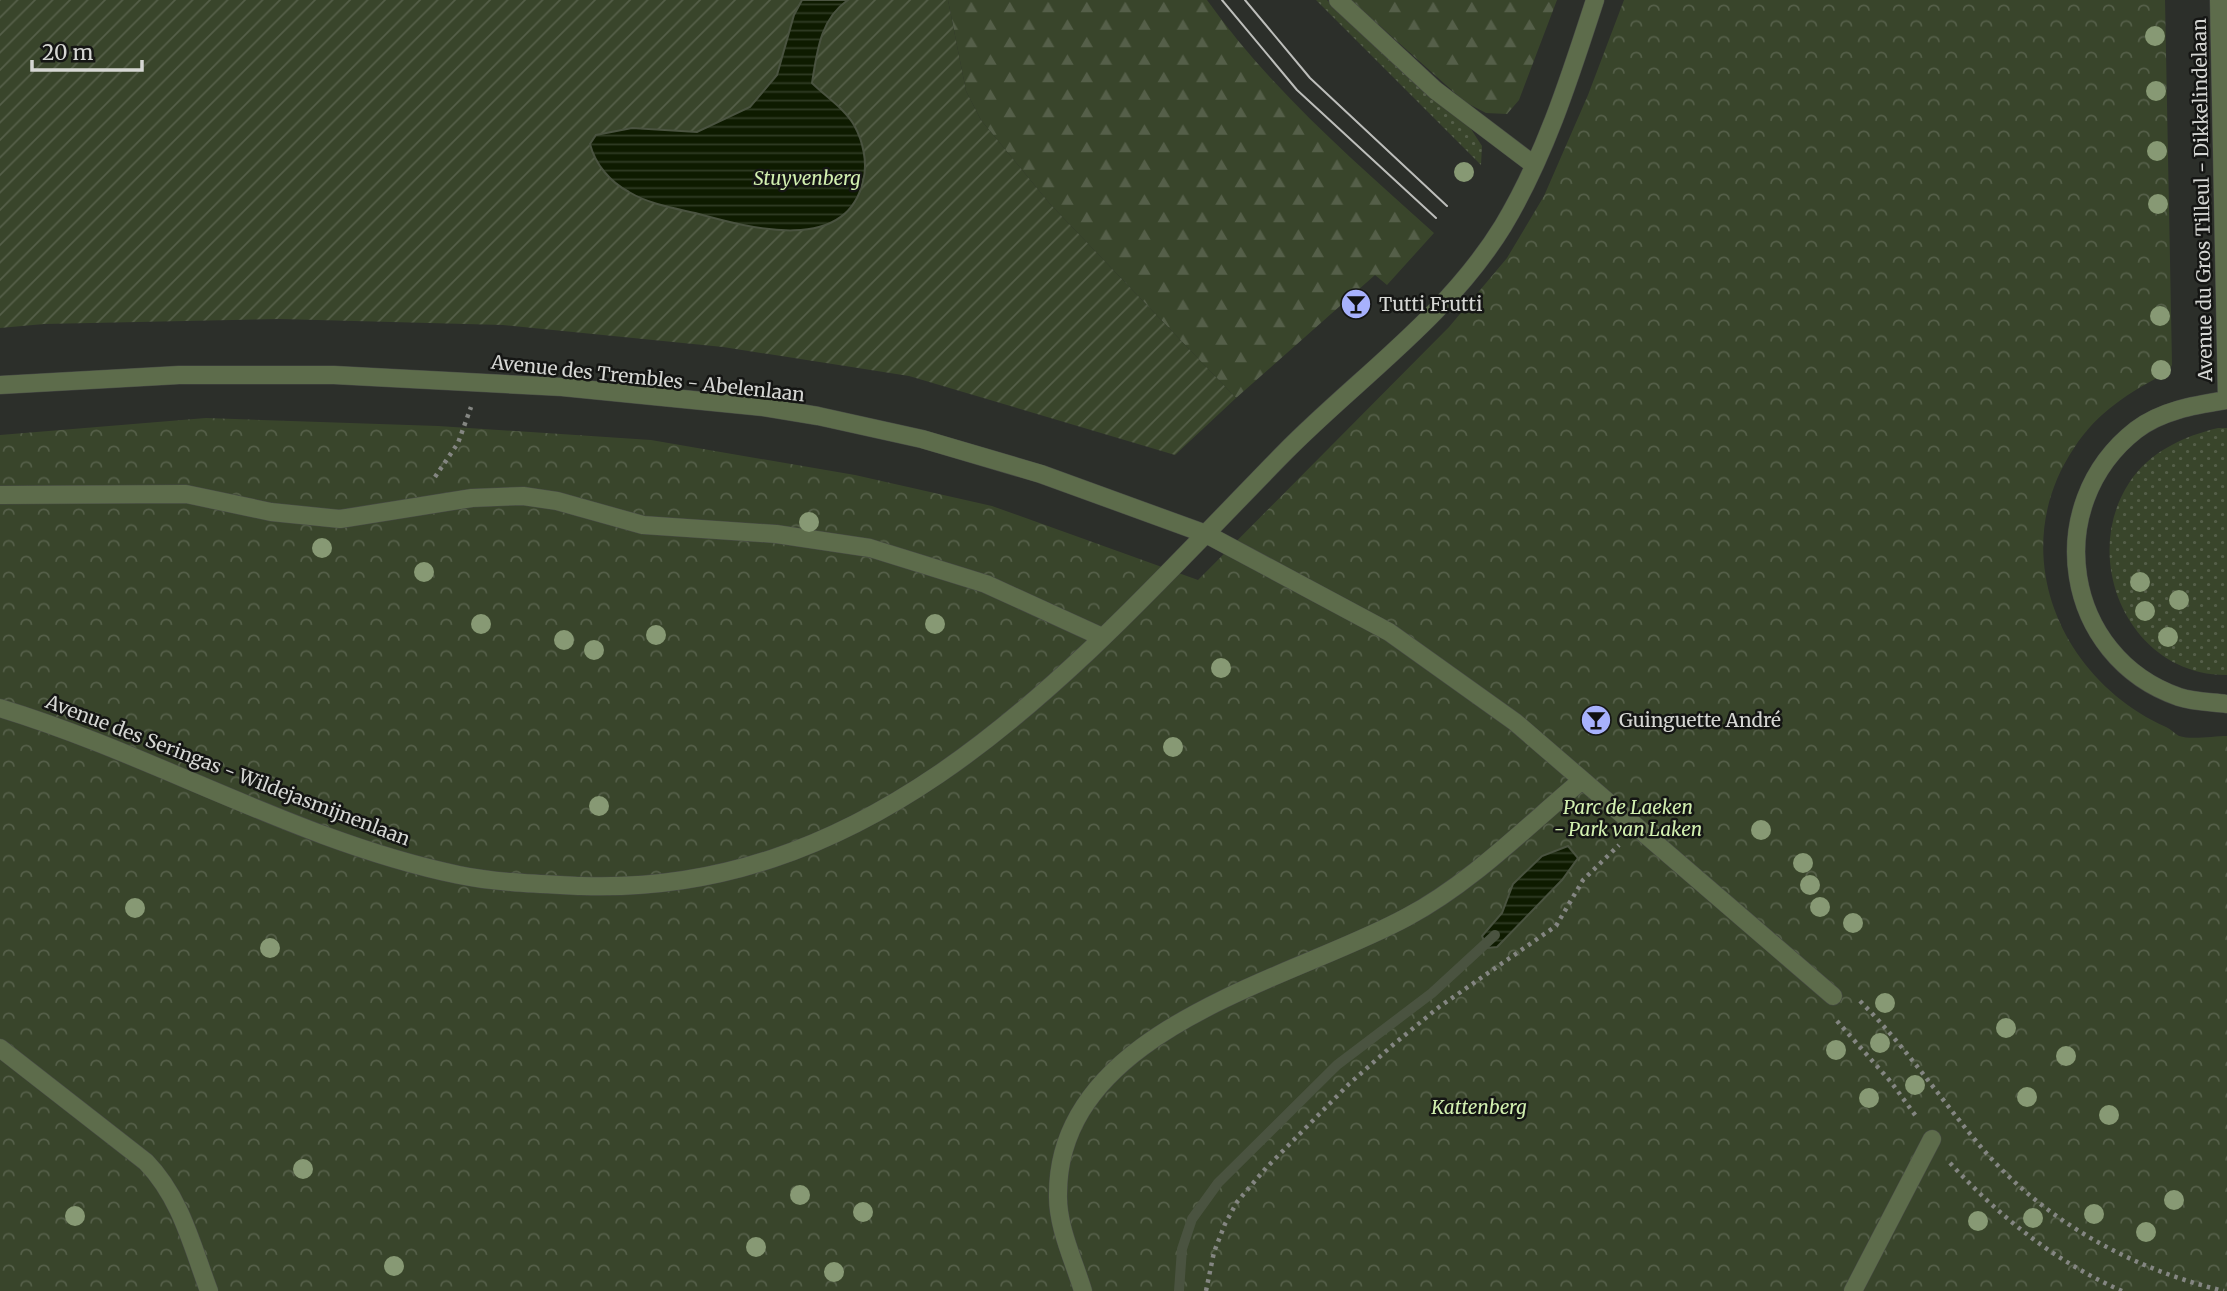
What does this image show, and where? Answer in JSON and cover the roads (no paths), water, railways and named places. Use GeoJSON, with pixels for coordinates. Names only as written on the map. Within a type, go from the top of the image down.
{"type":"FeatureCollection","features":[{"type":"Feature","properties":{"kind":"street"},"geometry":{"type":"LineString","coordinates":[[1338,0],[1435,90],[1534,165]]}},
{"type":"Feature","properties":{"kind":"street","name":"Avenue des Seringas - Wildejasmijnenlaan"},"geometry":{"type":"LineString","coordinates":[[0,708],[53,724],[279,816],[397,859],[474,877],[582,886],[686,881],[757,865],[818,843],[878,813],[934,780],[982,745],[1039,697],[1206,534],[1288,449],[1449,299],[1504,224],[1534,165],[1568,84],[1595,0]]}},
{"type":"Feature","properties":{"kind":"street","name":"Avenue du Gros Tilleul - Dikkelindelaan"},"geometry":{"type":"LineString","coordinates":[[2219,0],[2227,400]]}},
{"type":"Feature","properties":{"kind":"street","name":"Avenue des Trembles - Abelenlaan"},"geometry":{"type":"LineString","coordinates":[[0,385],[178,375],[334,375],[477,382],[762,407],[858,424],[983,455],[1121,500],[1206,534],[1389,632],[1515,722],[1833,996]]}},
{"type":"Feature","properties":{"kind":"street"},"geometry":{"type":"LineString","coordinates":[[2227,400],[2180,408],[2137,429],[2103,463],[2082,505],[2074,552],[2082,600],[2104,642],[2137,676],[2180,697],[2227,704]]}},
{"type":"Feature","properties":{"kind":"street"},"geometry":{"type":"LineString","coordinates":[[0,495],[186,494],[271,512],[340,519],[472,498],[523,496],[557,501],[643,525],[776,534],[870,548],[986,584],[1102,637]]}},
{"type":"Feature","properties":{"kind":"street"},"geometry":{"type":"LineString","coordinates":[[1083,1291],[1063,1228],[1057,1196],[1060,1166],[1069,1138],[1088,1102],[1127,1058],[1169,1029],[1244,988],[1348,946],[1424,908],[1449,891],[1581,780]]}},
{"type":"Feature","properties":{"kind":"street"},"geometry":{"type":"LineString","coordinates":[[0,1048],[146,1162],[160,1176],[179,1211],[209,1291]]}},
{"type":"Feature","properties":{"kind":"street"},"geometry":{"type":"LineString","coordinates":[[1853,1291],[1932,1139]]}},
{"type":"Feature","properties":{"kind":"waterway"},"geometry":{"type":"LineString","coordinates":[[1179,1291],[1182,1249],[1192,1219],[1218,1183],[1337,1065],[1432,993],[1495,935]]}},
{"type":"Feature","properties":{"kind":"tram line"},"geometry":{"type":"LineString","coordinates":[[1222,0],[1297,90],[1436,218]]}},
{"type":"Feature","properties":{"kind":"tram line"},"geometry":{"type":"LineString","coordinates":[[1245,0],[1310,78],[1447,206]]}},
{"type":"Feature","properties":{"kind":"place","name":"Tutti Frutti"},"geometry":{"type":"Point","coordinates":[1356,304]}},
{"type":"Feature","properties":{"kind":"place","name":"Guinguette André"},"geometry":{"type":"Point","coordinates":[1596,720]}},
{"type":"Feature","properties":{"kind":"park label","name":"Stuyvenberg"},"geometry":{"type":"Point","coordinates":[807,178]}},
{"type":"Feature","properties":{"kind":"park label","name":"Parc de Laeken - Park van Laken"},"geometry":{"type":"Point","coordinates":[1628,818]}},
{"type":"Feature","properties":{"kind":"park label","name":"Kattenberg"},"geometry":{"type":"Point","coordinates":[1479,1107]}}]}
